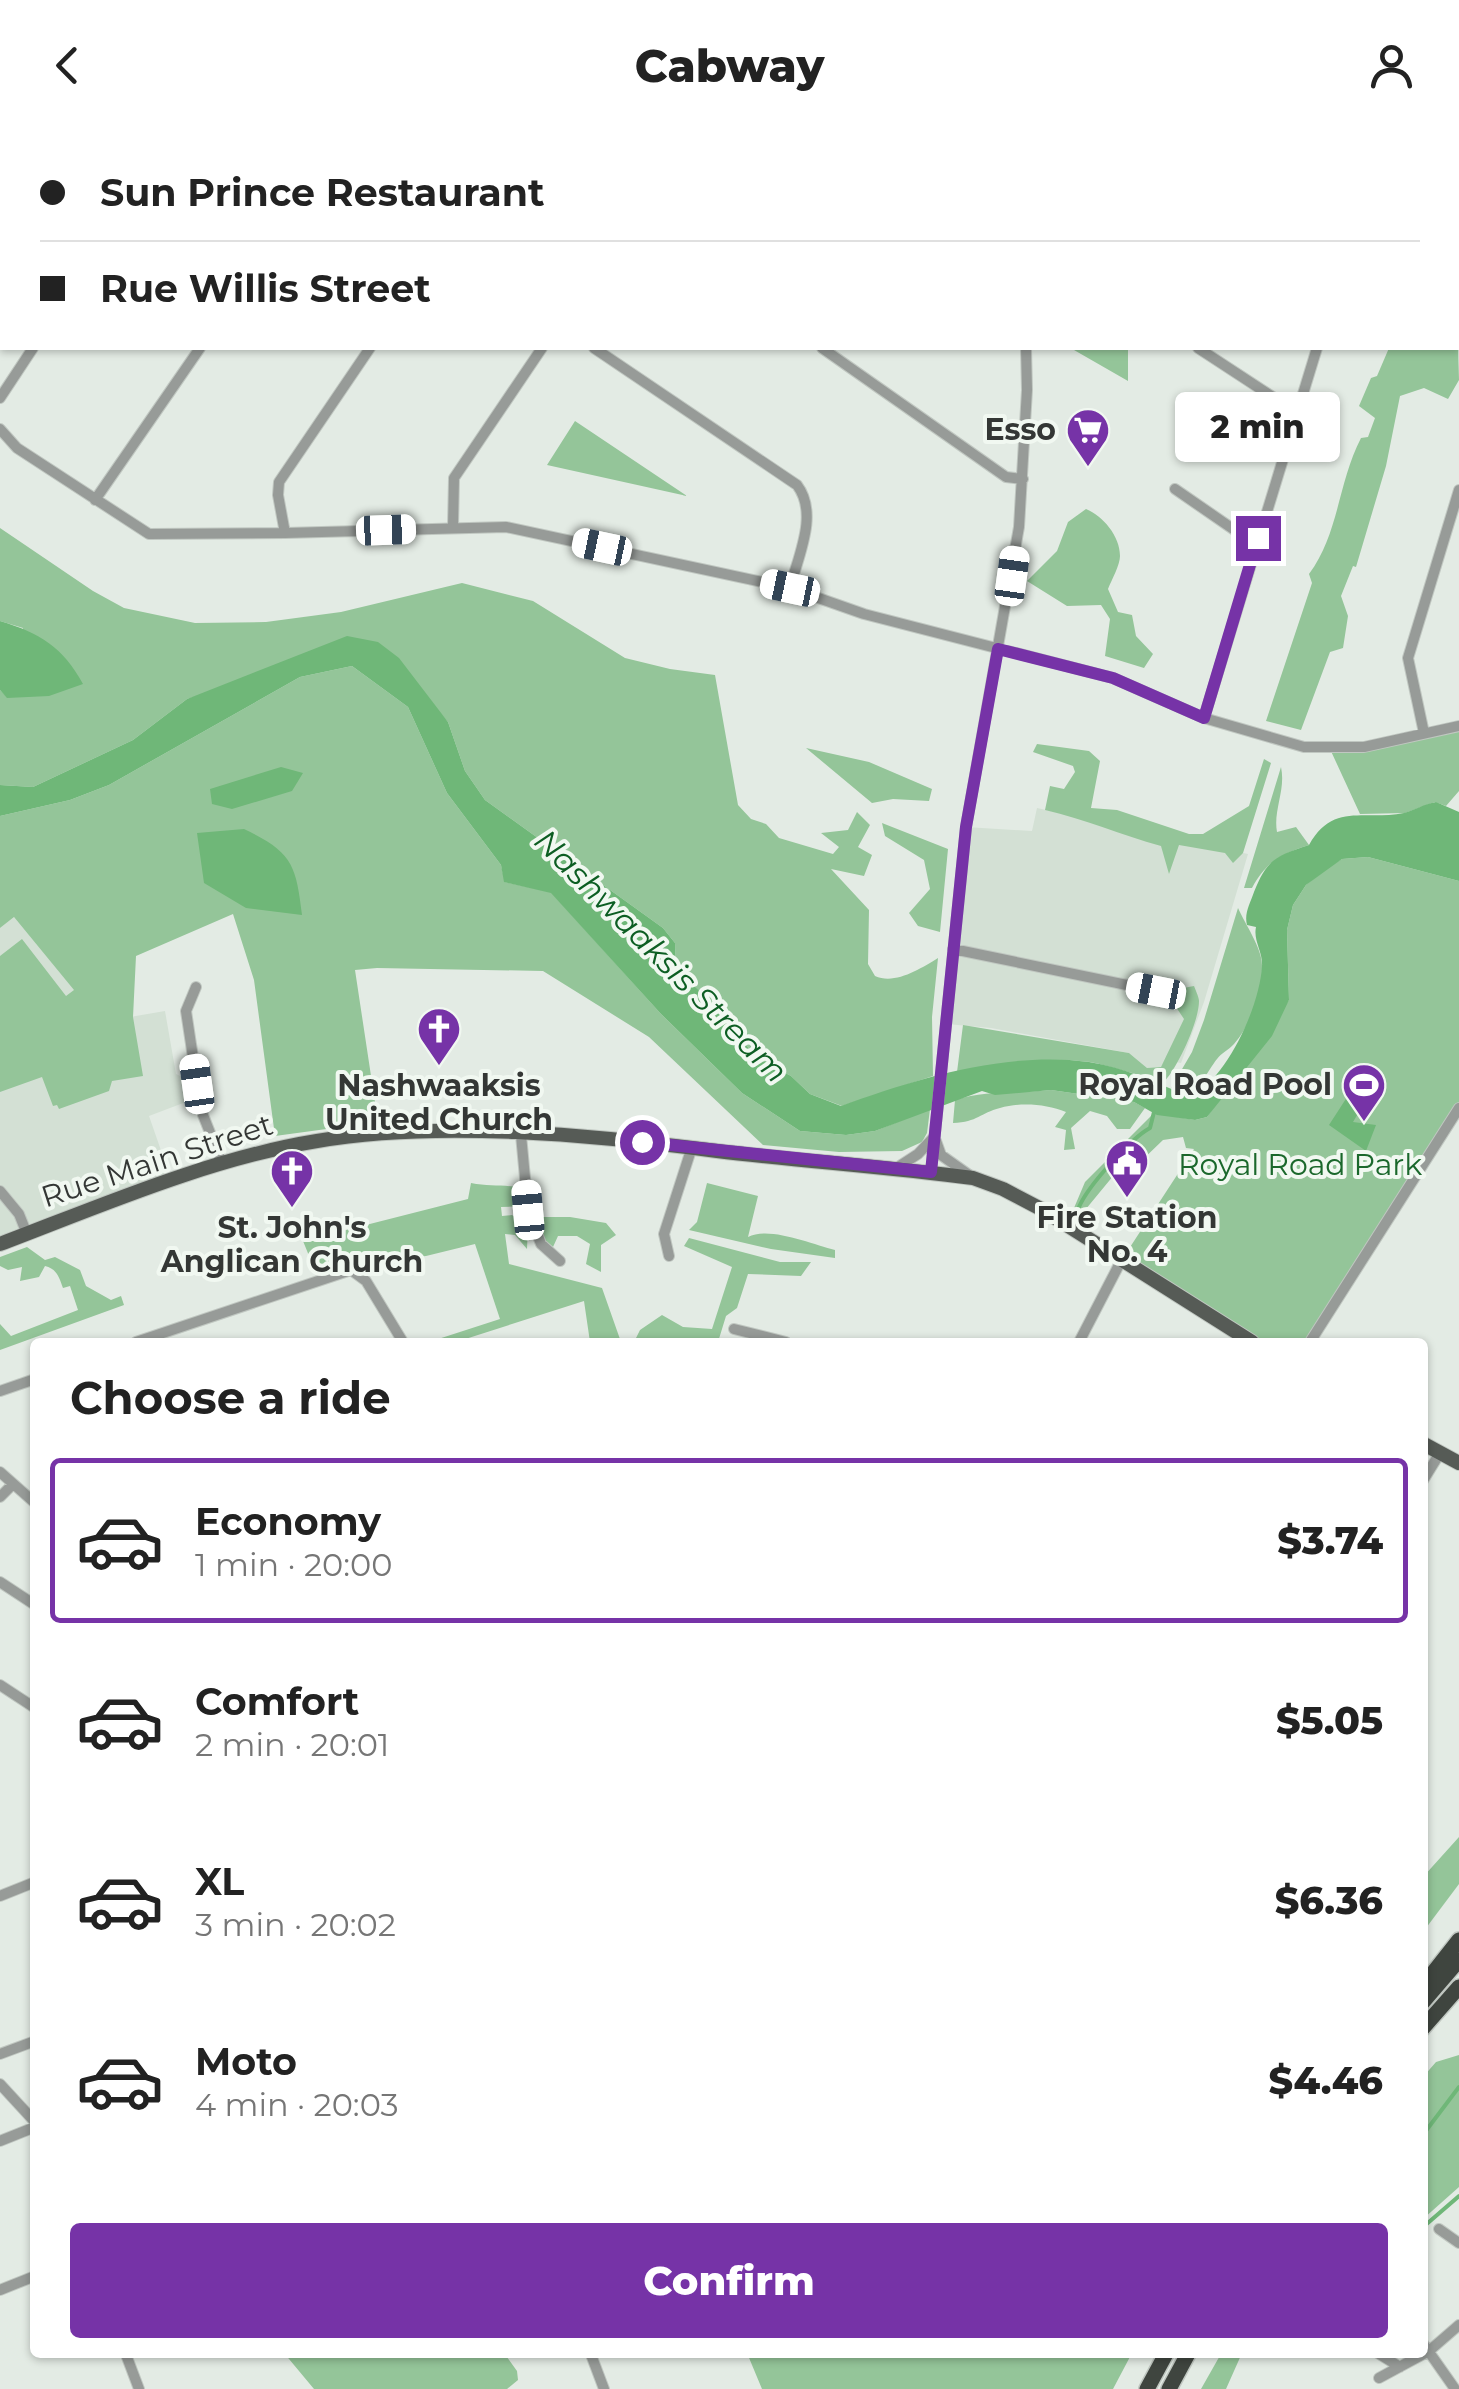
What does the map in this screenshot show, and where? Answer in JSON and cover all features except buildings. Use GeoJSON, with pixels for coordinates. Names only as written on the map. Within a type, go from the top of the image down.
{"type":"FeatureCollection","features":[{"type":"Feature","properties":{"kind":"highway"},"geometry":{"type":"LineString","coordinates":[[1428,1979],[1459,1940]]}},
{"type":"Feature","properties":{"kind":"highway"},"geometry":{"type":"LineString","coordinates":[[1428,1995],[1459,1960]]}},
{"type":"Feature","properties":{"kind":"highway"},"geometry":{"type":"LineString","coordinates":[[1428,2022],[1459,1987]]}},
{"type":"Feature","properties":{"kind":"highway"},"geometry":{"type":"LineString","coordinates":[[1428,2036],[1459,2002]]}},
{"type":"Feature","properties":{"kind":"highway"},"geometry":{"type":"LineString","coordinates":[[1148,2389],[1164,2358]]}},
{"type":"Feature","properties":{"kind":"highway"},"geometry":{"type":"LineString","coordinates":[[1169,2389],[1186,2358]]}},
{"type":"Feature","properties":{"kind":"main road","name":"Rue Main Street"},"geometry":{"type":"LineString","coordinates":[[0,1244],[222,1163],[305,1143],[380,1133],[521,1134],[692,1147],[973,1178],[1003,1188],[1043,1210],[1246,1338]]}},
{"type":"Feature","properties":{"kind":"main road"},"geometry":{"type":"LineString","coordinates":[[1428,1446],[1459,1463]]}},
{"type":"Feature","properties":{"kind":"street"},"geometry":{"type":"LineString","coordinates":[[0,398],[32,350]]}},
{"type":"Feature","properties":{"kind":"street"},"geometry":{"type":"LineString","coordinates":[[96,500],[199,350]]}},
{"type":"Feature","properties":{"kind":"street"},"geometry":{"type":"LineString","coordinates":[[285,534],[279,482],[369,350]]}},
{"type":"Feature","properties":{"kind":"street"},"geometry":{"type":"LineString","coordinates":[[454,527],[454,478],[541,350]]}},
{"type":"Feature","properties":{"kind":"street"},"geometry":{"type":"LineString","coordinates":[[597,350],[797,485],[805,495],[808,516],[790,588]]}},
{"type":"Feature","properties":{"kind":"street"},"geometry":{"type":"LineString","coordinates":[[825,350],[1006,477],[1023,479]]}},
{"type":"Feature","properties":{"kind":"street"},"geometry":{"type":"LineString","coordinates":[[931,1172],[966,827],[1012,576],[1023,479],[1026,350]]}},
{"type":"Feature","properties":{"kind":"street"},"geometry":{"type":"LineString","coordinates":[[1201,350],[1279,400],[1299,408]]}},
{"type":"Feature","properties":{"kind":"street"},"geometry":{"type":"LineString","coordinates":[[1204,718],[1316,350]]}},
{"type":"Feature","properties":{"kind":"street"},"geometry":{"type":"LineString","coordinates":[[0,428],[17,448],[149,534],[285,534],[506,526],[790,588],[864,614],[1113,678],[1204,718],[1282,743],[1347,748],[1459,726]]}},
{"type":"Feature","properties":{"kind":"street"},"geometry":{"type":"LineString","coordinates":[[1175,490],[1233,529],[1258,538]]}},
{"type":"Feature","properties":{"kind":"street"},"geometry":{"type":"LineString","coordinates":[[1424,733],[1408,658],[1459,490]]}},
{"type":"Feature","properties":{"kind":"street"},"geometry":{"type":"LineString","coordinates":[[953,949],[1156,991]]}},
{"type":"Feature","properties":{"kind":"street"},"geometry":{"type":"LineString","coordinates":[[196,987],[186,1010],[203,1115],[222,1163]]}},
{"type":"Feature","properties":{"kind":"street"},"geometry":{"type":"LineString","coordinates":[[1313,1338],[1459,1108]]}},
{"type":"Feature","properties":{"kind":"street"},"geometry":{"type":"LineString","coordinates":[[521,1134],[528,1210],[541,1244],[560,1261]]}},
{"type":"Feature","properties":{"kind":"street"},"geometry":{"type":"LineString","coordinates":[[895,1169],[918,1154],[936,1135]]}},
{"type":"Feature","properties":{"kind":"street"},"geometry":{"type":"LineString","coordinates":[[936,1135],[941,1155],[973,1178]]}},
{"type":"Feature","properties":{"kind":"street"},"geometry":{"type":"LineString","coordinates":[[669,1256],[664,1234],[692,1147]]}},
{"type":"Feature","properties":{"kind":"street"},"geometry":{"type":"LineString","coordinates":[[0,1191],[19,1214],[27,1234]]}},
{"type":"Feature","properties":{"kind":"street"},"geometry":{"type":"LineString","coordinates":[[1081,1338],[1121,1261]]}},
{"type":"Feature","properties":{"kind":"street"},"geometry":{"type":"LineString","coordinates":[[148,1338],[351,1270],[366,1280],[400,1338]]}},
{"type":"Feature","properties":{"kind":"street"},"geometry":{"type":"LineString","coordinates":[[734,1329],[770,1338]]}},
{"type":"Feature","properties":{"kind":"street"},"geometry":{"type":"LineString","coordinates":[[0,1391],[30,1382]]}},
{"type":"Feature","properties":{"kind":"street"},"geometry":{"type":"LineString","coordinates":[[1428,1472],[1440,1452]]}},
{"type":"Feature","properties":{"kind":"street"},"geometry":{"type":"LineString","coordinates":[[0,1472],[30,1499]]}},
{"type":"Feature","properties":{"kind":"street"},"geometry":{"type":"LineString","coordinates":[[0,1497],[13,1484]]}},
{"type":"Feature","properties":{"kind":"street"},"geometry":{"type":"LineString","coordinates":[[0,1582],[30,1602]]}},
{"type":"Feature","properties":{"kind":"street"},"geometry":{"type":"LineString","coordinates":[[0,1685],[30,1705]]}},
{"type":"Feature","properties":{"kind":"street"},"geometry":{"type":"LineString","coordinates":[[0,1896],[30,1884]]}},
{"type":"Feature","properties":{"kind":"street"},"geometry":{"type":"LineString","coordinates":[[0,2054],[30,2043]]}},
{"type":"Feature","properties":{"kind":"street"},"geometry":{"type":"LineString","coordinates":[[0,2084],[30,2118]]}},
{"type":"Feature","properties":{"kind":"street"},"geometry":{"type":"LineString","coordinates":[[0,2141],[30,2126]]}},
{"type":"Feature","properties":{"kind":"street"},"geometry":{"type":"LineString","coordinates":[[1439,2229],[1459,2243]]}},
{"type":"Feature","properties":{"kind":"street"},"geometry":{"type":"LineString","coordinates":[[0,2290],[30,2278]]}},
{"type":"Feature","properties":{"kind":"street"},"geometry":{"type":"LineString","coordinates":[[1428,2346],[1459,2325]]}},
{"type":"Feature","properties":{"kind":"street"},"geometry":{"type":"LineString","coordinates":[[1428,2350],[1455,2389]]}},
{"type":"Feature","properties":{"kind":"street"},"geometry":{"type":"LineString","coordinates":[[127,2358],[140,2389]]}},
{"type":"Feature","properties":{"kind":"street"},"geometry":{"type":"LineString","coordinates":[[592,2358],[604,2389]]}},
{"type":"Feature","properties":{"kind":"street"},"geometry":{"type":"LineString","coordinates":[[1386,2358],[1400,2367]]}},
{"type":"Feature","properties":{"kind":"street"},"geometry":{"type":"LineString","coordinates":[[1379,2378],[1412,2358]]}},
{"type":"Feature","properties":{"kind":"shaded area"},"geometry":{"type":"Polygon","coordinates":[[[1037,808],[1248,854],[1204,1002],[1181,1063],[1165,1060],[1161,1067],[1147,1068],[1129,1053],[947,1024],[966,827],[1032,831],[1037,808]]]}},
{"type":"Feature","properties":{"kind":"shaded area"},"geometry":{"type":"Polygon","coordinates":[[[14,917],[101,1022],[165,1011],[176,1074],[197,1084],[199,1097],[149,1116],[172,1182],[0,1243],[0,928],[14,917]]]}},
{"type":"Feature","properties":{"kind":"green space"},"geometry":{"type":"Polygon","coordinates":[[[1074,350],[1128,350],[1128,381],[1074,350]]]}},
{"type":"Feature","properties":{"kind":"green space"},"geometry":{"type":"Polygon","coordinates":[[[1388,350],[1458,350],[1459,380],[1448,399],[1424,388],[1400,396],[1386,466],[1356,567],[1353,566],[1341,596],[1348,616],[1343,648],[1330,652],[1301,730],[1266,721],[1312,583],[1309,574],[1327,542],[1353,455],[1361,438],[1368,437],[1375,418],[1359,406],[1371,378],[1377,376],[1388,350]]]}},
{"type":"Feature","properties":{"kind":"green space"},"geometry":{"type":"Polygon","coordinates":[[[575,421],[687,496],[547,465],[575,421]]]}},
{"type":"Feature","properties":{"kind":"green space"},"geometry":{"type":"Polygon","coordinates":[[[1086,509],[1104,522],[1117,541],[1120,560],[1108,589],[1118,612],[1132,615],[1136,636],[1153,654],[1144,668],[1105,656],[1110,619],[1101,605],[1067,606],[1027,581],[1057,551],[1068,522],[1086,509]]]}},
{"type":"Feature","properties":{"kind":"green space"},"geometry":{"type":"Polygon","coordinates":[[[0,528],[124,608],[195,623],[266,622],[341,612],[462,583],[533,601],[625,658],[715,675],[738,805],[751,819],[766,824],[779,838],[833,854],[839,847],[821,833],[848,830],[857,812],[870,825],[858,847],[872,855],[864,876],[831,869],[869,910],[868,964],[875,976],[899,977],[938,958],[932,1017],[933,1076],[842,1106],[810,1094],[791,1076],[757,1058],[737,1025],[676,970],[675,943],[663,928],[485,800],[465,771],[448,722],[377,642],[187,699],[133,740],[33,787],[0,785],[0,690],[8,698],[23,628],[0,621],[0,528]]]}},
{"type":"Feature","properties":{"kind":"green space"},"geometry":{"type":"Polygon","coordinates":[[[352,666],[408,707],[447,793],[501,865],[505,882],[551,892],[661,1014],[742,1093],[800,1131],[846,1135],[875,1131],[930,1109],[922,1142],[902,1151],[839,1152],[763,1145],[649,1037],[543,971],[377,968],[355,970],[378,1122],[275,1136],[254,980],[233,914],[136,956],[133,1017],[143,1076],[112,1081],[109,1091],[59,1109],[53,1106],[42,1077],[0,1092],[0,956],[22,939],[66,996],[74,990],[14,917],[0,928],[0,816],[70,800],[109,785],[300,677],[352,666]]]}},
{"type":"Feature","properties":{"kind":"green space"},"geometry":{"type":"Polygon","coordinates":[[[1459,726],[1459,791],[1446,806],[1435,802],[1405,813],[1360,814],[1330,749],[1459,726]]]}},
{"type":"Feature","properties":{"kind":"green space"},"geometry":{"type":"Polygon","coordinates":[[[1037,744],[1089,751],[1100,761],[1091,808],[1117,810],[1189,834],[1203,834],[1249,806],[1264,759],[1271,763],[1243,853],[1233,863],[1225,853],[1179,845],[1169,874],[1161,846],[1045,810],[1050,786],[1064,789],[1075,772],[1073,766],[1033,752],[1037,744]]]}},
{"type":"Feature","properties":{"kind":"green space"},"geometry":{"type":"Polygon","coordinates":[[[806,748],[869,762],[932,789],[929,801],[893,799],[872,803],[806,748]]]}},
{"type":"Feature","properties":{"kind":"green space"},"geometry":{"type":"Polygon","coordinates":[[[1281,767],[1277,832],[1296,827],[1309,845],[1275,860],[1252,888],[1244,888],[1281,767]]]}},
{"type":"Feature","properties":{"kind":"green space"},"geometry":{"type":"Polygon","coordinates":[[[882,823],[948,849],[940,932],[918,926],[909,913],[930,889],[924,860],[885,836],[882,823]]]}},
{"type":"Feature","properties":{"kind":"green space","name":"Royal Road Park"},"geometry":{"type":"Polygon","coordinates":[[[1368,857],[1459,881],[1459,1108],[1313,1338],[1246,1338],[1121,1261],[1194,1149],[1186,1148],[1183,1137],[1163,1140],[1136,1166],[1123,1164],[1081,1215],[1074,1208],[1085,1182],[1154,1113],[1195,1120],[1207,1117],[1289,1000],[1287,930],[1293,905],[1306,885],[1342,859],[1368,857]]]}},
{"type":"Feature","properties":{"kind":"green space"},"geometry":{"type":"Polygon","coordinates":[[[1238,908],[1261,958],[1261,986],[1255,1007],[1240,1036],[1199,1084],[1187,1091],[1171,1088],[1192,1052],[1204,1020],[1238,908]]]}},
{"type":"Feature","properties":{"kind":"green space"},"geometry":{"type":"Polygon","coordinates":[[[1194,986],[1199,1001],[1195,1021],[1181,1056],[1163,1083],[1158,1078],[1074,1060],[1024,1062],[957,1072],[963,1025],[1129,1053],[1147,1068],[1161,1067],[1184,1019],[1176,1007],[1178,989],[1194,986]]]}},
{"type":"Feature","properties":{"kind":"green space"},"geometry":{"type":"Polygon","coordinates":[[[1051,1090],[1134,1102],[1145,1108],[1130,1129],[1117,1129],[1107,1116],[1090,1111],[1071,1128],[1075,1149],[1064,1150],[1066,1130],[1055,1127],[1066,1112],[1050,1107],[1008,1106],[953,1123],[955,1100],[990,1093],[1051,1090]]]}},
{"type":"Feature","properties":{"kind":"green space"},"geometry":{"type":"Polygon","coordinates":[[[471,1183],[522,1188],[525,1206],[501,1207],[502,1216],[512,1215],[528,1226],[527,1249],[515,1235],[505,1234],[509,1264],[602,1288],[620,1338],[589,1338],[584,1301],[468,1338],[441,1338],[500,1319],[475,1244],[426,1256],[314,1268],[303,1241],[468,1199],[471,1183]]]}},
{"type":"Feature","properties":{"kind":"green space"},"geometry":{"type":"Polygon","coordinates":[[[707,1183],[758,1196],[748,1237],[790,1237],[835,1250],[835,1258],[771,1249],[689,1230],[697,1222],[707,1183]]]}},
{"type":"Feature","properties":{"kind":"green space"},"geometry":{"type":"Polygon","coordinates":[[[535,1217],[606,1223],[616,1235],[601,1245],[601,1272],[586,1264],[590,1244],[577,1236],[558,1236],[553,1247],[542,1238],[535,1217]]]}},
{"type":"Feature","properties":{"kind":"green space"},"geometry":{"type":"Polygon","coordinates":[[[689,1238],[780,1262],[811,1262],[801,1276],[748,1274],[737,1308],[726,1316],[719,1338],[636,1338],[640,1330],[662,1315],[683,1327],[712,1329],[732,1267],[684,1246],[689,1238]]]}},
{"type":"Feature","properties":{"kind":"green space"},"geometry":{"type":"Polygon","coordinates":[[[27,1247],[45,1260],[55,1257],[80,1270],[86,1286],[111,1300],[121,1296],[124,1305],[0,1350],[0,1324],[11,1336],[78,1310],[70,1286],[63,1288],[52,1269],[45,1266],[39,1277],[20,1281],[22,1267],[8,1270],[0,1266],[0,1257],[27,1247]]]}},
{"type":"Feature","properties":{"kind":"green space"},"geometry":{"type":"Polygon","coordinates":[[[1459,1837],[1459,1884],[1428,1925],[1428,1871],[1459,1837]]]}},
{"type":"Feature","properties":{"kind":"green space"},"geometry":{"type":"Polygon","coordinates":[[[1459,2055],[1459,2187],[1428,2215],[1428,2071],[1436,2062],[1459,2055]]]}},
{"type":"Feature","properties":{"kind":"green space"},"geometry":{"type":"Polygon","coordinates":[[[288,2358],[508,2358],[518,2380],[507,2389],[314,2389],[288,2358]]]}},
{"type":"Feature","properties":{"kind":"green space"},"geometry":{"type":"Polygon","coordinates":[[[749,2358],[1129,2358],[1113,2389],[762,2389],[749,2358]]]}},
{"type":"Feature","properties":{"kind":"green space"},"geometry":{"type":"Polygon","coordinates":[[[1219,2358],[1240,2358],[1226,2389],[1201,2389],[1219,2358]]]}},
{"type":"Feature","properties":{"kind":"water"},"geometry":{"type":"Polygon","coordinates":[[[0,621],[49,643],[67,660],[83,684],[49,696],[7,698],[0,690],[0,621]]]}},
{"type":"Feature","properties":{"kind":"water","name":"Nashwaaksis Stream"},"geometry":{"type":"Polygon","coordinates":[[[347,636],[378,642],[399,658],[448,722],[465,771],[485,800],[663,928],[675,943],[676,970],[738,1025],[746,1045],[757,1058],[791,1076],[810,1094],[841,1106],[963,1069],[1026,1060],[1102,1064],[1191,1097],[1204,1088],[1229,1058],[1255,1001],[1262,961],[1256,927],[1247,925],[1246,916],[1263,872],[1274,860],[1309,845],[1328,823],[1339,818],[1404,813],[1436,802],[1459,812],[1459,881],[1368,857],[1342,859],[1306,885],[1293,905],[1287,930],[1289,1000],[1272,1036],[1207,1117],[1195,1120],[1157,1115],[1134,1102],[1051,1090],[995,1095],[982,1091],[875,1131],[846,1135],[800,1131],[742,1093],[661,1014],[551,893],[504,882],[501,865],[447,793],[408,707],[352,666],[300,677],[109,785],[70,800],[0,816],[0,785],[33,787],[133,740],[187,699],[347,636]]]}},
{"type":"Feature","properties":{"kind":"water"},"geometry":{"type":"Polygon","coordinates":[[[281,767],[303,773],[292,791],[232,809],[212,804],[210,789],[281,767]]]}},
{"type":"Feature","properties":{"kind":"water"},"geometry":{"type":"Polygon","coordinates":[[[244,829],[272,845],[289,862],[302,915],[246,908],[204,883],[197,833],[244,829]]]}},
{"type":"Feature","properties":{"kind":"water"},"geometry":{"type":"Polygon","coordinates":[[[1351,1091],[1366,1100],[1353,1122],[1376,1125],[1366,1151],[1329,1125],[1351,1091]]]}},
{"type":"Feature","properties":{"kind":"waterway"},"geometry":{"type":"LineString","coordinates":[[1079,1207],[1110,1164],[1150,1128],[1154,1112]]}},
{"type":"Feature","properties":{"kind":"waterway"},"geometry":{"type":"LineString","coordinates":[[1428,2128],[1459,2087]]}},
{"type":"Feature","properties":{"kind":"waterway"},"geometry":{"type":"LineString","coordinates":[[1428,2223],[1459,2196]]}},
{"type":"Feature","properties":{"kind":"place","name":"Esso"},"geometry":{"type":"Point","coordinates":[1088,468]}},
{"type":"Feature","properties":{"kind":"place","name":"Nashwaaksis United Church"},"geometry":{"type":"Point","coordinates":[439,1067]}},
{"type":"Feature","properties":{"kind":"place","name":"Royal Road Pool"},"geometry":{"type":"Point","coordinates":[1364,1123]}},
{"type":"Feature","properties":{"kind":"place","name":"Fire Station No. 4"},"geometry":{"type":"Point","coordinates":[1127,1199]}},
{"type":"Feature","properties":{"kind":"place","name":"St. John's Anglican Church"},"geometry":{"type":"Point","coordinates":[292,1209]}},
{"type":"Feature","properties":{"kind":"route"},"geometry":{"type":"LineString","coordinates":[[642,1142],[931,1172],[966,827],[998,649],[1113,678],[1204,718],[1258,538]]}}]}
